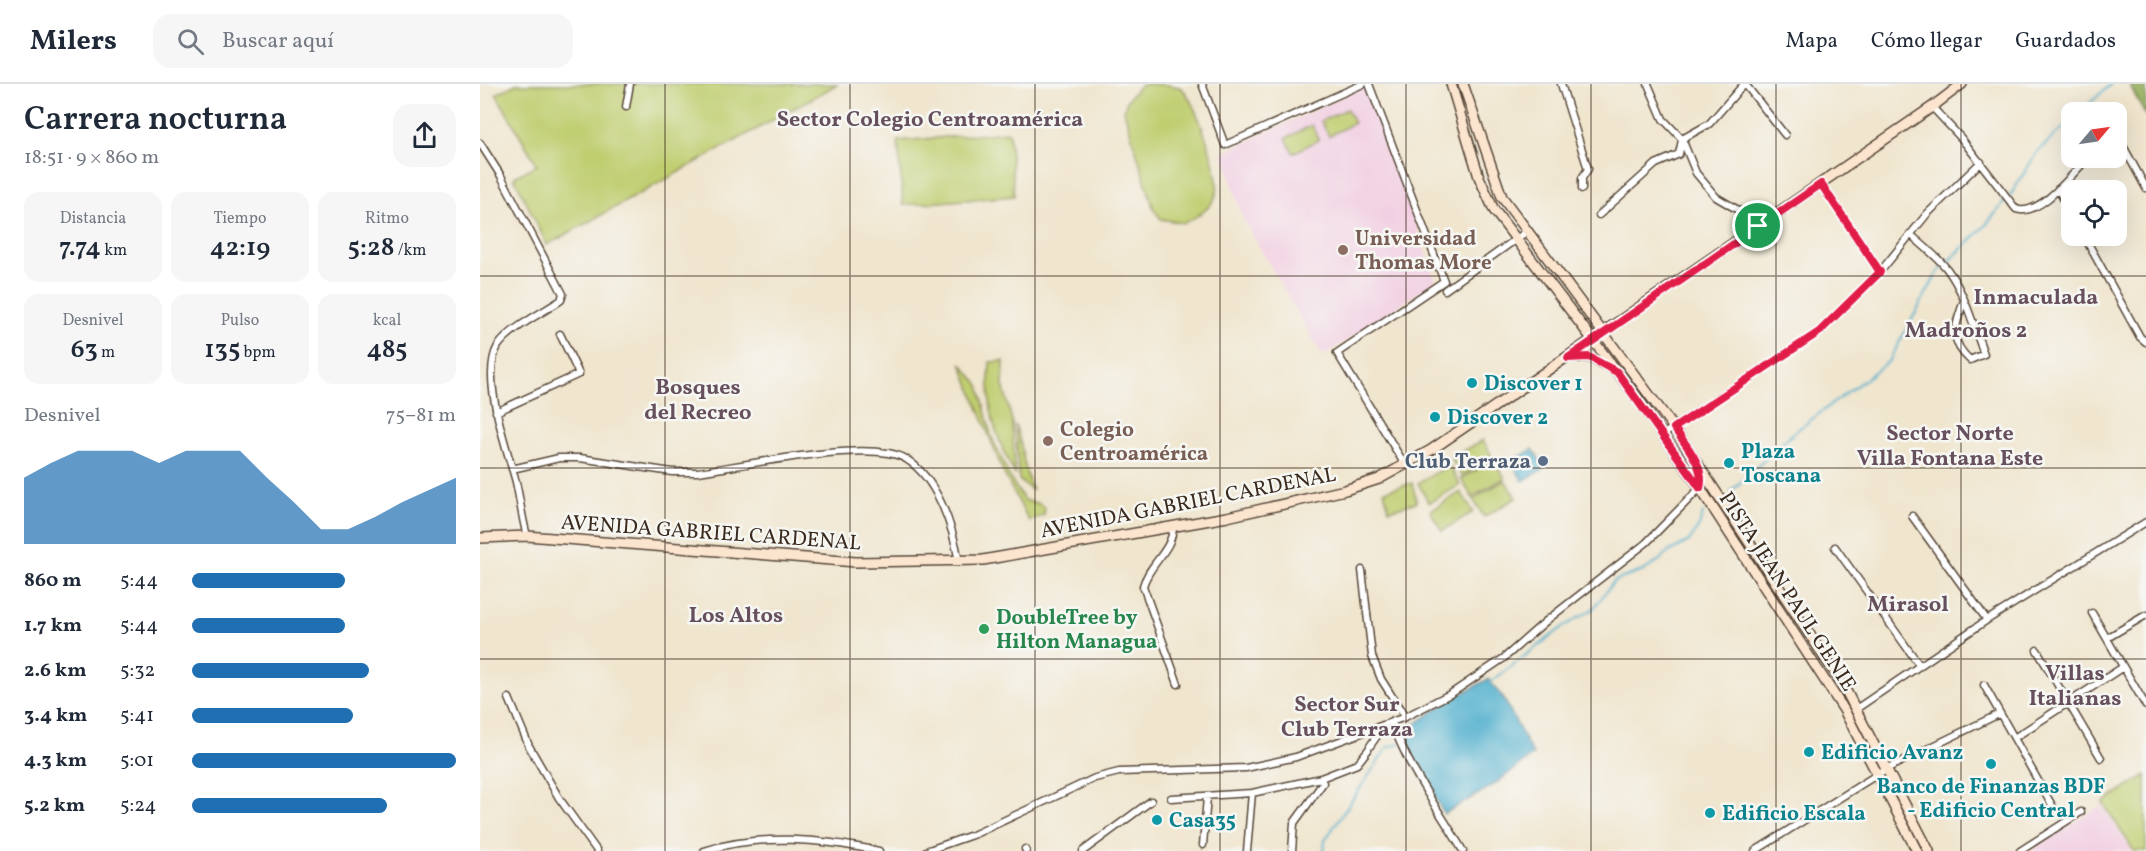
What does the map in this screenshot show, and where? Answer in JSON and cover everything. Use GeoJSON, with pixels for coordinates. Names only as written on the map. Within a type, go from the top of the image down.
{"type":"FeatureCollection","features":[{"type":"Feature","properties":{"kind":"main road","name":"PISTA JEAN PAUL GENIE"},"geometry":{"type":"LineString","coordinates":[[1450,84],[1486,196],[1514,239],[1664,434],[1882,772]]}},
{"type":"Feature","properties":{"kind":"main road","name":"PISTA JEAN PAUL GENIE"},"geometry":{"type":"LineString","coordinates":[[1463,84],[1493,177],[1502,197],[1674,428],[1856,709],[1917,850]]}},
{"type":"Feature","properties":{"kind":"main road","name":"AVENIDA GABRIEL CARDENAL"},"geometry":{"type":"LineString","coordinates":[[480,538],[526,536],[856,562],[958,562],[983,560],[1173,526],[1345,490],[1379,478],[1405,465],[1568,358],[1962,84]]}},
{"type":"Feature","properties":{"kind":"main road"},"geometry":{"type":"LineString","coordinates":[[1568,358],[1589,357],[1617,372]]}},
{"type":"Feature","properties":{"kind":"main road"},"geometry":{"type":"LineString","coordinates":[[1696,462],[1701,480],[1700,488],[1704,487],[1709,490],[1745,536]]}},
{"type":"Feature","properties":{"kind":"main road"},"geometry":{"type":"LineString","coordinates":[[1882,772],[1909,821],[1929,851]]}},
{"type":"Feature","properties":{"kind":"street"},"geometry":{"type":"LineString","coordinates":[[626,107],[630,84]]}},
{"type":"Feature","properties":{"kind":"street"},"geometry":{"type":"LineString","coordinates":[[1202,84],[1226,145],[1363,84]]}},
{"type":"Feature","properties":{"kind":"street"},"geometry":{"type":"LineString","coordinates":[[1369,84],[1444,281],[1337,353],[1405,465]]}},
{"type":"Feature","properties":{"kind":"street"},"geometry":{"type":"LineString","coordinates":[[1561,84],[1588,168],[1582,178],[1582,189]]}},
{"type":"Feature","properties":{"kind":"street"},"geometry":{"type":"LineString","coordinates":[[1648,84],[1663,119],[1682,139],[1690,162],[1716,197],[1750,218],[1758,226]]}},
{"type":"Feature","properties":{"kind":"street"},"geometry":{"type":"LineString","coordinates":[[1599,215],[1656,164],[1678,154],[1682,139],[1709,124],[1744,84],[1785,135]]}},
{"type":"Feature","properties":{"kind":"street"},"geometry":{"type":"LineString","coordinates":[[1932,107],[1981,162],[2016,208],[2024,212],[2037,208],[2078,168]]}},
{"type":"Feature","properties":{"kind":"street"},"geometry":{"type":"LineString","coordinates":[[480,143],[563,294],[563,298],[498,345],[489,366],[489,383],[512,469],[526,536]]}},
{"type":"Feature","properties":{"kind":"street"},"geometry":{"type":"LineString","coordinates":[[2127,154],[2146,188]]}},
{"type":"Feature","properties":{"kind":"street"},"geometry":{"type":"LineString","coordinates":[[1664,434],[1819,332],[1880,272],[1910,234],[1981,162]]}},
{"type":"Feature","properties":{"kind":"street"},"geometry":{"type":"LineString","coordinates":[[1821,184],[1880,272]]}},
{"type":"Feature","properties":{"kind":"street"},"geometry":{"type":"LineString","coordinates":[[2058,189],[2061,194]]}},
{"type":"Feature","properties":{"kind":"street"},"geometry":{"type":"LineString","coordinates":[[1446,290],[1526,232]]}},
{"type":"Feature","properties":{"kind":"street"},"geometry":{"type":"LineString","coordinates":[[1910,234],[1945,267],[1958,285],[1964,300],[1983,354],[1970,360],[1958,350],[1954,332],[1964,300]]}},
{"type":"Feature","properties":{"kind":"street"},"geometry":{"type":"LineString","coordinates":[[2090,246],[2140,337],[2146,342]]}},
{"type":"Feature","properties":{"kind":"street"},"geometry":{"type":"LineString","coordinates":[[496,412],[579,374],[560,333]]}},
{"type":"Feature","properties":{"kind":"street"},"geometry":{"type":"LineString","coordinates":[[512,469],[559,458],[580,458],[672,472],[698,472],[856,451],[895,453],[907,459],[921,471],[931,486],[947,521],[958,562]]}},
{"type":"Feature","properties":{"kind":"street"},"geometry":{"type":"LineString","coordinates":[[926,851],[975,834],[1103,776],[1119,772],[1246,768],[1296,756],[1405,717],[1452,693],[1504,658],[1546,621],[1646,543],[1700,488]]}},
{"type":"Feature","properties":{"kind":"street"},"geometry":{"type":"LineString","coordinates":[[1912,516],[1987,620]]}},
{"type":"Feature","properties":{"kind":"street"},"geometry":{"type":"LineString","coordinates":[[1856,709],[1987,620],[2146,522]]}},
{"type":"Feature","properties":{"kind":"street"},"geometry":{"type":"LineString","coordinates":[[1173,526],[1172,540],[1146,576],[1143,586],[1178,684]]}},
{"type":"Feature","properties":{"kind":"street"},"geometry":{"type":"LineString","coordinates":[[1835,547],[1920,666]]}},
{"type":"Feature","properties":{"kind":"street"},"geometry":{"type":"LineString","coordinates":[[1362,570],[1372,656],[1381,679],[1405,717]]}},
{"type":"Feature","properties":{"kind":"street"},"geometry":{"type":"LineString","coordinates":[[2092,613],[2146,706]]}},
{"type":"Feature","properties":{"kind":"street"},"geometry":{"type":"LineString","coordinates":[[2106,638],[2146,615]]}},
{"type":"Feature","properties":{"kind":"street"},"geometry":{"type":"LineString","coordinates":[[2037,650],[2101,758]]}},
{"type":"Feature","properties":{"kind":"street"},"geometry":{"type":"LineString","coordinates":[[2014,738],[2123,667]]}},
{"type":"Feature","properties":{"kind":"street"},"geometry":{"type":"LineString","coordinates":[[1984,685],[2054,809]]}},
{"type":"Feature","properties":{"kind":"street"},"geometry":{"type":"LineString","coordinates":[[509,698],[528,746],[559,798],[597,851]]}},
{"type":"Feature","properties":{"kind":"street"},"geometry":{"type":"LineString","coordinates":[[1755,851],[1882,772],[1999,714]]}},
{"type":"Feature","properties":{"kind":"street"},"geometry":{"type":"LineString","coordinates":[[1392,722],[1400,744],[1416,774],[1463,851]]}},
{"type":"Feature","properties":{"kind":"street"},"geometry":{"type":"LineString","coordinates":[[1171,798],[1252,793],[1321,778],[1357,764],[1377,736],[1373,729]]}},
{"type":"Feature","properties":{"kind":"street"},"geometry":{"type":"LineString","coordinates":[[1292,851],[1294,823],[1323,783],[1321,778]]}},
{"type":"Feature","properties":{"kind":"street"},"geometry":{"type":"LineString","coordinates":[[1247,851],[1252,793]]}},
{"type":"Feature","properties":{"kind":"street"},"geometry":{"type":"LineString","coordinates":[[1203,846],[1207,797]]}},
{"type":"Feature","properties":{"kind":"street"},"geometry":{"type":"LineString","coordinates":[[1083,851],[1150,801]]}},
{"type":"Feature","properties":{"kind":"street"},"geometry":{"type":"LineString","coordinates":[[2020,851],[2081,812]]}},
{"type":"Feature","properties":{"kind":"street"},"geometry":{"type":"LineString","coordinates":[[704,851],[728,844],[766,838],[839,844],[879,851]]}},
{"type":"Feature","properties":{"kind":"shaded area","name":"Universidad Thomas More"},"geometry":{"type":"Polygon","coordinates":[[[1366,86],[1436,281],[1323,356],[1243,219],[1223,153],[1366,86]]]}},
{"type":"Feature","properties":{"kind":"shaded area"},"geometry":{"type":"Polygon","coordinates":[[[2102,806],[2132,851],[2030,851],[2099,807],[2102,806]]]}},
{"type":"Feature","properties":{"kind":"green space"},"geometry":{"type":"Polygon","coordinates":[[[516,84],[838,84],[547,245],[514,177],[537,165],[496,94],[516,84]]]}},
{"type":"Feature","properties":{"kind":"green space"},"geometry":{"type":"Polygon","coordinates":[[[1145,84],[1181,88],[1187,94],[1200,121],[1211,154],[1217,183],[1215,198],[1204,211],[1184,223],[1161,219],[1154,210],[1124,111],[1127,100],[1138,87],[1145,84]]]}},
{"type":"Feature","properties":{"kind":"green space"},"geometry":{"type":"Polygon","coordinates":[[[2129,84],[2146,84],[2146,116],[2129,84]]]}},
{"type":"Feature","properties":{"kind":"green space"},"geometry":{"type":"Polygon","coordinates":[[[1347,109],[1354,123],[1329,136],[1321,121],[1347,109]]]}},
{"type":"Feature","properties":{"kind":"green space"},"geometry":{"type":"Polygon","coordinates":[[[1312,125],[1319,140],[1293,153],[1286,138],[1312,125]]]}},
{"type":"Feature","properties":{"kind":"green space"},"geometry":{"type":"Polygon","coordinates":[[[1009,132],[1014,196],[903,205],[898,141],[1009,132]]]}},
{"type":"Feature","properties":{"kind":"green space"},"geometry":{"type":"Polygon","coordinates":[[[1004,361],[1003,385],[1012,421],[1015,475],[997,433],[989,393],[990,362],[1004,361]]]}},
{"type":"Feature","properties":{"kind":"green space"},"geometry":{"type":"Polygon","coordinates":[[[961,363],[979,385],[991,435],[1010,478],[1024,500],[1040,504],[1045,508],[1044,515],[1029,521],[1003,472],[961,363]]]}},
{"type":"Feature","properties":{"kind":"green space"},"geometry":{"type":"Polygon","coordinates":[[[1015,425],[1029,483],[1033,491],[1019,480],[1015,425]]]}},
{"type":"Feature","properties":{"kind":"green space"},"geometry":{"type":"Polygon","coordinates":[[[1483,440],[1493,458],[1462,476],[1451,458],[1483,440]]]}},
{"type":"Feature","properties":{"kind":"green space"},"geometry":{"type":"Polygon","coordinates":[[[1494,460],[1505,478],[1472,497],[1461,479],[1494,460]]]}},
{"type":"Feature","properties":{"kind":"green space"},"geometry":{"type":"Polygon","coordinates":[[[1449,465],[1460,485],[1429,503],[1418,483],[1449,465]]]}},
{"type":"Feature","properties":{"kind":"green space"},"geometry":{"type":"Polygon","coordinates":[[[1505,480],[1516,498],[1484,517],[1473,499],[1505,480]]]}},
{"type":"Feature","properties":{"kind":"green space"},"geometry":{"type":"Polygon","coordinates":[[[1412,483],[1417,502],[1389,510],[1384,491],[1412,483]]]}},
{"type":"Feature","properties":{"kind":"green space"},"geometry":{"type":"Polygon","coordinates":[[[1461,492],[1473,512],[1442,531],[1430,511],[1461,492]]]}},
{"type":"Feature","properties":{"kind":"green space"},"geometry":{"type":"Polygon","coordinates":[[[2146,775],[2146,851],[2134,851],[2103,803],[2146,775]]]}},
{"type":"Feature","properties":{"kind":"water"},"geometry":{"type":"Polygon","coordinates":[[[1533,449],[1545,468],[1523,481],[1511,461],[1533,449]]]}},
{"type":"Feature","properties":{"kind":"water"},"geometry":{"type":"Polygon","coordinates":[[[1488,679],[1504,699],[1533,755],[1492,786],[1444,814],[1401,734],[1445,703],[1488,679]]]}},
{"type":"Feature","properties":{"kind":"waterway"},"geometry":{"type":"LineString","coordinates":[[2091,102],[2111,84]]}},
{"type":"Feature","properties":{"kind":"waterway"},"geometry":{"type":"LineString","coordinates":[[2010,196],[2037,152],[2061,130]]}},
{"type":"Feature","properties":{"kind":"waterway"},"geometry":{"type":"LineString","coordinates":[[1731,491],[1792,434],[1889,361],[1938,272],[1985,226],[2006,200]]}},
{"type":"Feature","properties":{"kind":"waterway"},"geometry":{"type":"LineString","coordinates":[[1488,684],[1563,627],[1593,609],[1614,581],[1643,571],[1659,561],[1665,554],[1689,541],[1699,526],[1703,513]]}},
{"type":"Feature","properties":{"kind":"waterway"},"geometry":{"type":"LineString","coordinates":[[1324,851],[1325,840],[1388,747],[1399,744]]}},
{"type":"Feature","properties":{"kind":"place","name":"Universidad Thomas More"},"geometry":{"type":"Point","coordinates":[1343,250]}},
{"type":"Feature","properties":{"kind":"place","name":"Discover 1"},"geometry":{"type":"Point","coordinates":[1472,383]}},
{"type":"Feature","properties":{"kind":"place","name":"Discover 2"},"geometry":{"type":"Point","coordinates":[1435,417]}},
{"type":"Feature","properties":{"kind":"place","name":"Colegio Centroamérica"},"geometry":{"type":"Point","coordinates":[1048,441]}},
{"type":"Feature","properties":{"kind":"place","name":"Club Terraza"},"geometry":{"type":"Point","coordinates":[1543,461]}},
{"type":"Feature","properties":{"kind":"place","name":"Plaza Toscana"},"geometry":{"type":"Point","coordinates":[1729,463]}},
{"type":"Feature","properties":{"kind":"place","name":"DoubleTree by Hilton Managua"},"geometry":{"type":"Point","coordinates":[984,629]}},
{"type":"Feature","properties":{"kind":"place","name":"Edificio Avanz"},"geometry":{"type":"Point","coordinates":[1809,752]}},
{"type":"Feature","properties":{"kind":"place","name":"Banco de Finanzas BDF - Edificio Central"},"geometry":{"type":"Point","coordinates":[1991,764]}},
{"type":"Feature","properties":{"kind":"place","name":"Edificio Escala"},"geometry":{"type":"Point","coordinates":[1710,813]}},
{"type":"Feature","properties":{"kind":"place","name":"Casa35"},"geometry":{"type":"Point","coordinates":[1157,820]}},
{"type":"Feature","properties":{"kind":"district","name":"Sector Colegio Centroamérica"},"geometry":{"type":"Point","coordinates":[930,118]}},
{"type":"Feature","properties":{"kind":"district","name":"Inmaculada"},"geometry":{"type":"Point","coordinates":[2036,296]}},
{"type":"Feature","properties":{"kind":"district","name":"Madroños 2"},"geometry":{"type":"Point","coordinates":[1966,329]}},
{"type":"Feature","properties":{"kind":"district","name":"Bosques del Recreo"},"geometry":{"type":"Point","coordinates":[698,398]}},
{"type":"Feature","properties":{"kind":"district","name":"Sector Norte Villa Fontana Este"},"geometry":{"type":"Point","coordinates":[1950,444]}},
{"type":"Feature","properties":{"kind":"district","name":"Mirasol"},"geometry":{"type":"Point","coordinates":[1908,603]}},
{"type":"Feature","properties":{"kind":"district","name":"Los Altos"},"geometry":{"type":"Point","coordinates":[736,614]}},
{"type":"Feature","properties":{"kind":"district","name":"Villas Italianas"},"geometry":{"type":"Point","coordinates":[2075,684]}},
{"type":"Feature","properties":{"kind":"district","name":"Sector Sur Club Terraza"},"geometry":{"type":"Point","coordinates":[1347,716]}},
{"type":"Feature","properties":{"kind":"route"},"geometry":{"type":"LineString","coordinates":[[1821,184],[1880,272],[1819,332],[1674,428],[1696,462],[1701,480],[1700,488],[1664,434],[1617,372],[1589,357],[1568,358],[1758,226],[1821,184]]}}]}
